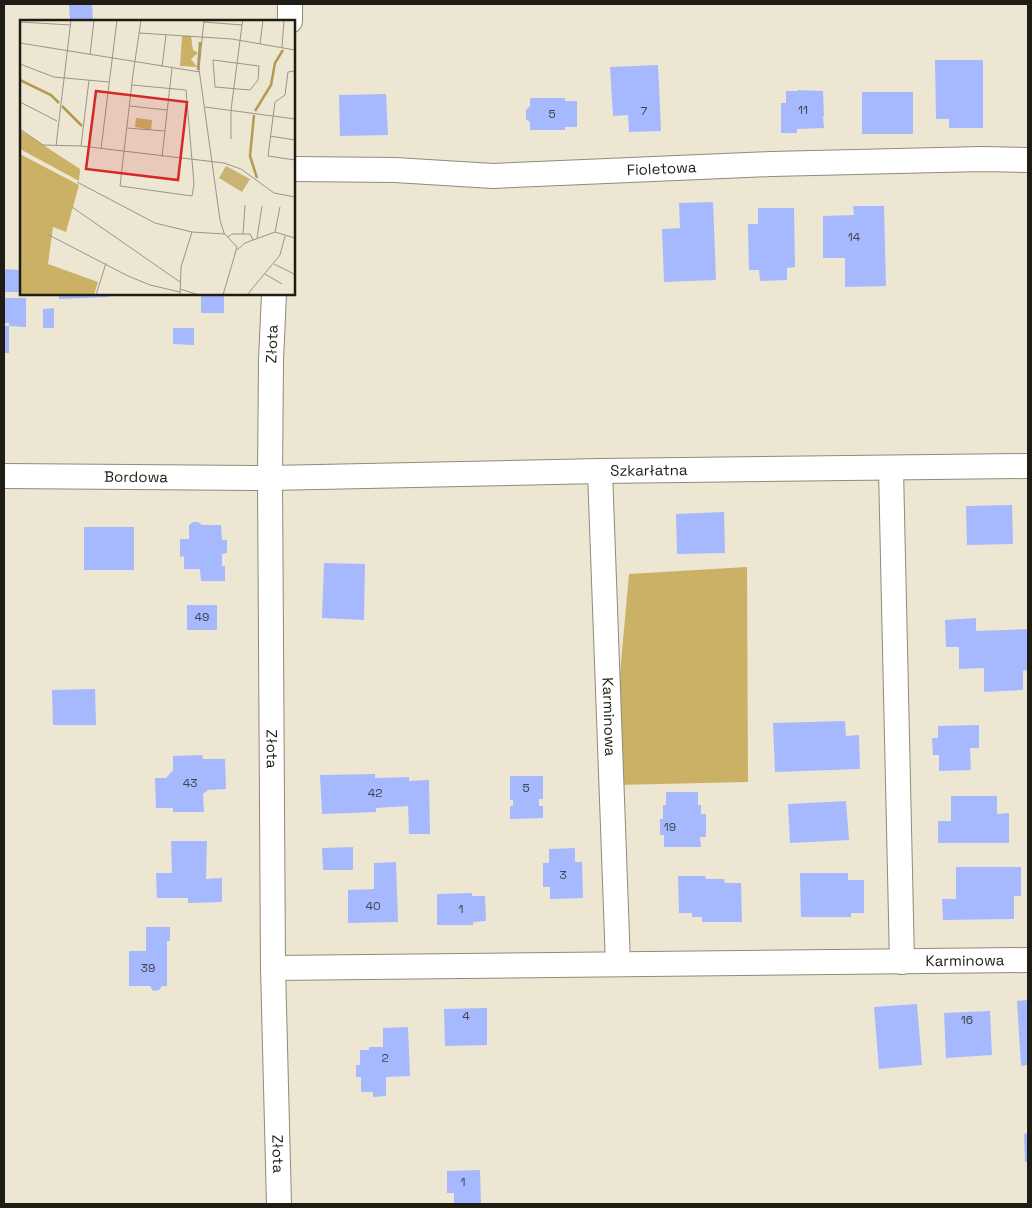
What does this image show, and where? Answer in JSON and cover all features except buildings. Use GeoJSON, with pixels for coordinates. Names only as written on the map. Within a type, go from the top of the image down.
{"type":"FeatureCollection","features":[{"type":"Feature","properties":{"kind":"street"},"geometry":{"type":"LineString","coordinates":[[290,4],[290,20]]}},
{"type":"Feature","properties":{"kind":"street","name":"Fioletowa"},"geometry":{"type":"LineString","coordinates":[[295,169],[395,170],[493,176],[771,164],[982,159],[1028,160]]}},
{"type":"Feature","properties":{"kind":"street","name":"Złota"},"geometry":{"type":"LineString","coordinates":[[274,295],[271,360],[270,478],[273,968],[279,1204]]}},
{"type":"Feature","properties":{"kind":"street","name":"Szkarłatna"},"geometry":{"type":"LineString","coordinates":[[270,478],[600,471],[1028,466]]}},
{"type":"Feature","properties":{"kind":"street"},"geometry":{"type":"LineString","coordinates":[[891,469],[902,962]]}},
{"type":"Feature","properties":{"kind":"street","name":"Karminowa"},"geometry":{"type":"LineString","coordinates":[[600,471],[618,964]]}},
{"type":"Feature","properties":{"kind":"street","name":"Bordowa"},"geometry":{"type":"LineString","coordinates":[[4,476],[270,478]]}},
{"type":"Feature","properties":{"kind":"street","name":"Karminowa"},"geometry":{"type":"LineString","coordinates":[[273,968],[1028,960]]}},
{"type":"Feature","properties":{"kind":"shaded area"},"geometry":{"type":"Polygon","coordinates":[[[747,567],[748,782],[616,785],[614,740],[629,574],[747,567]]]}}]}
